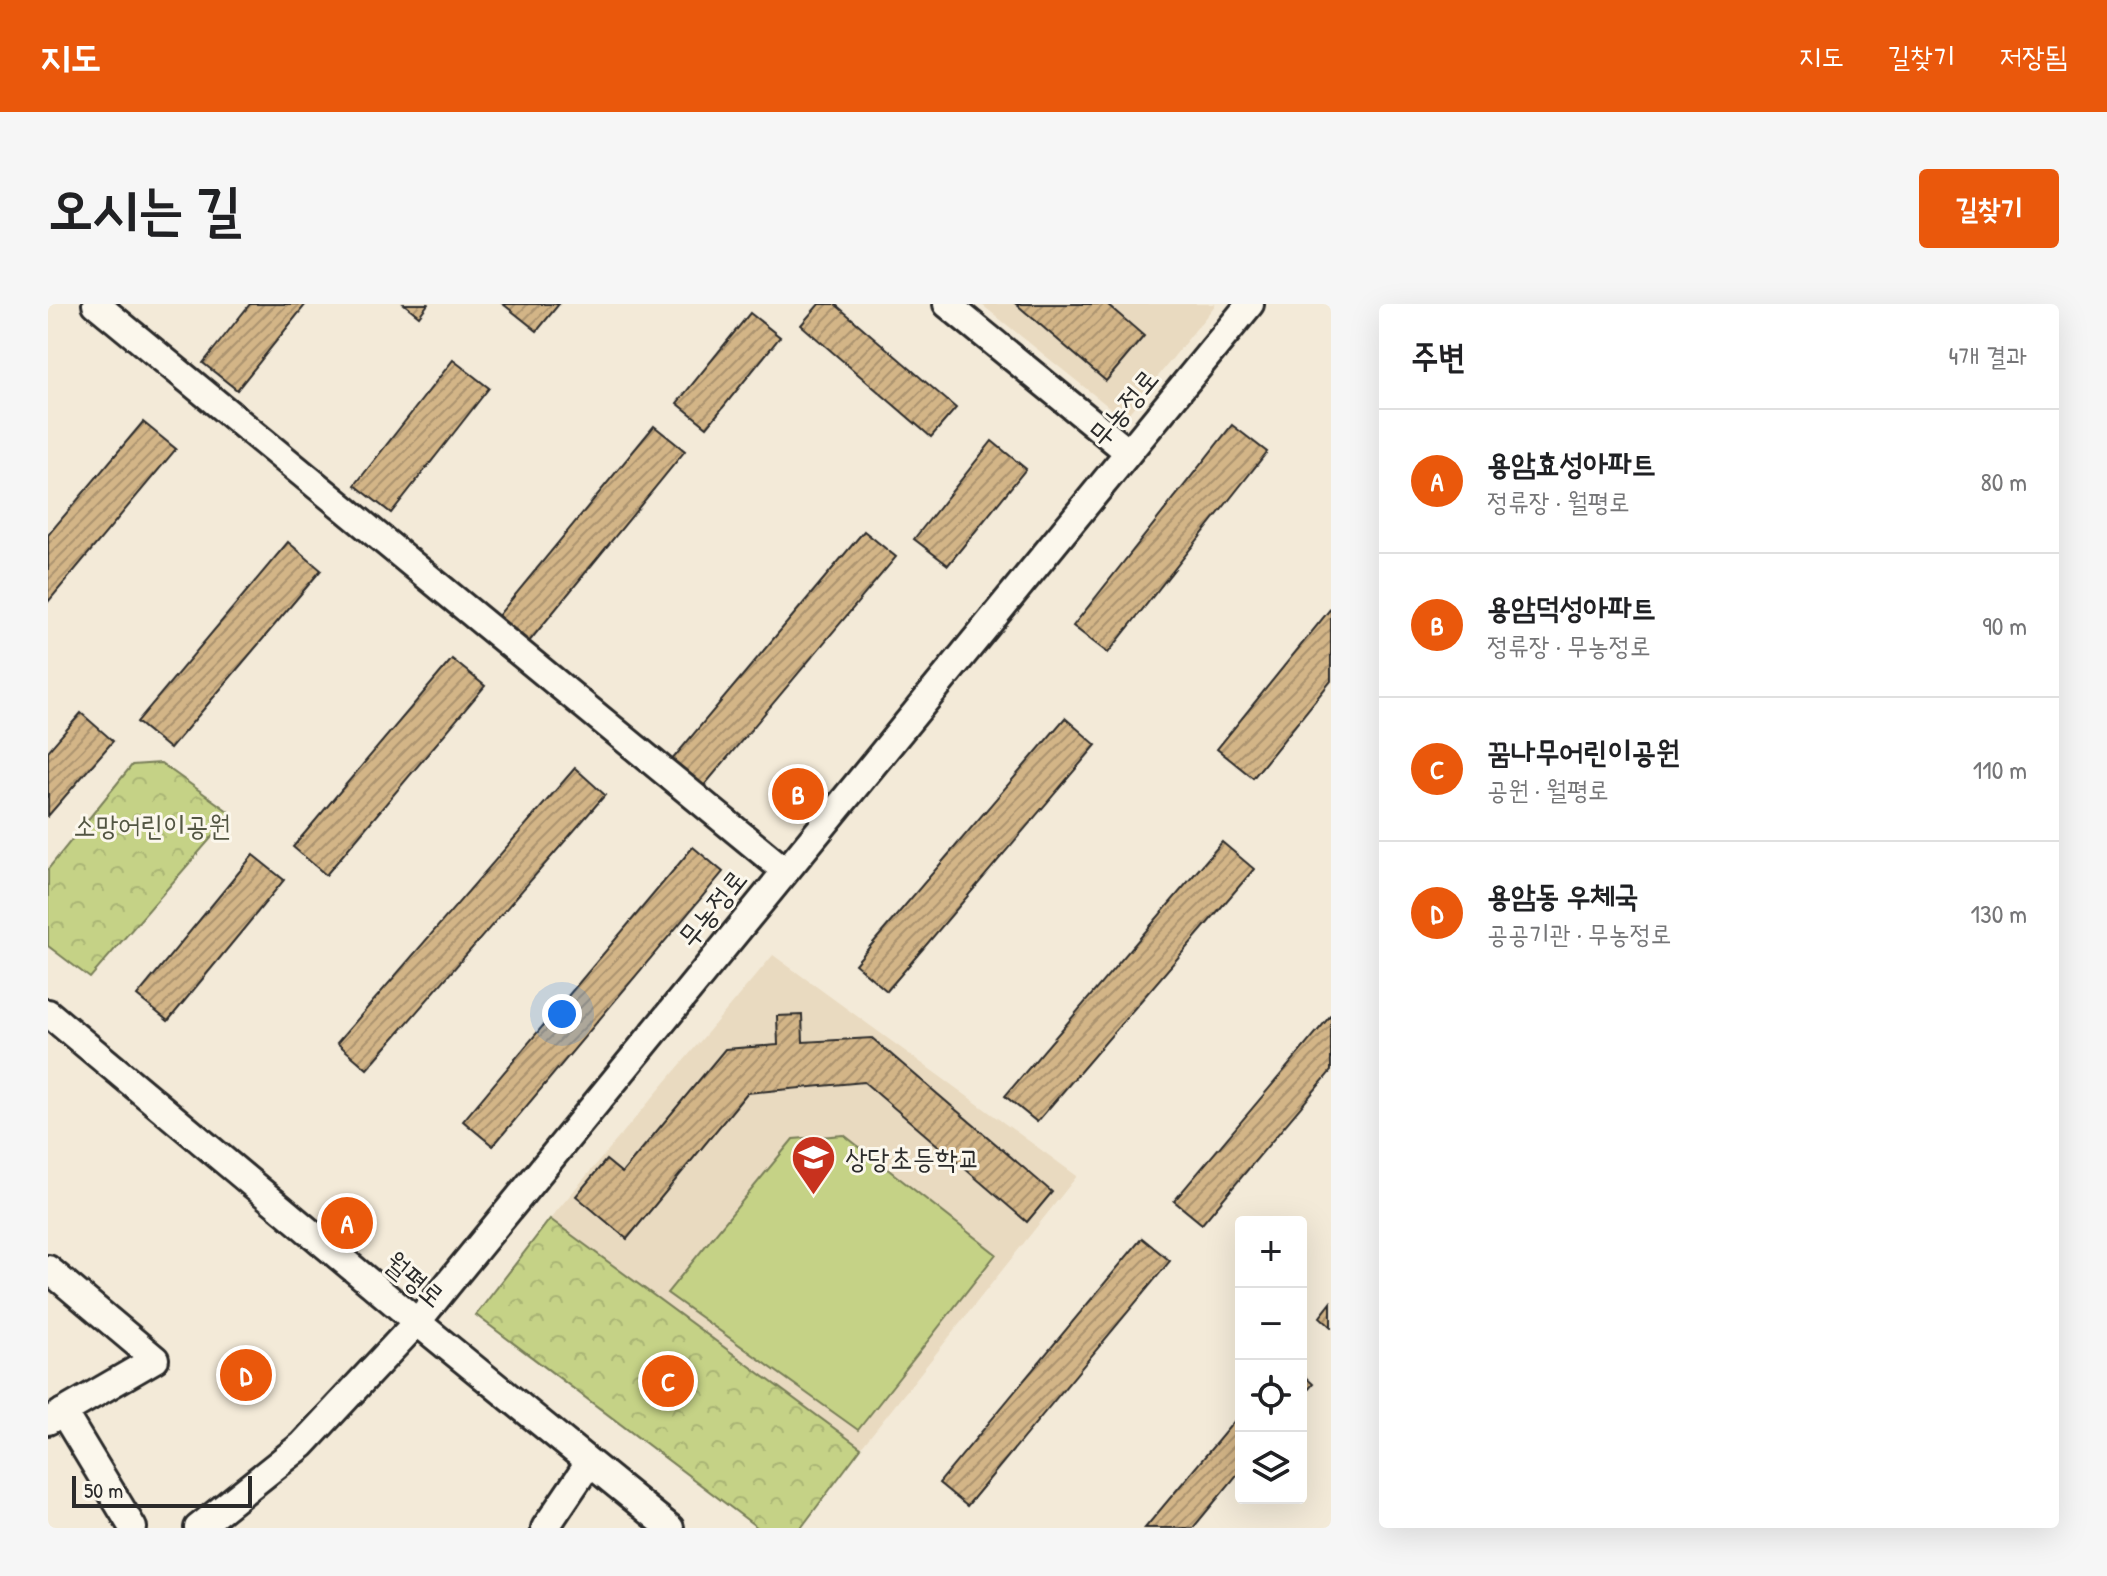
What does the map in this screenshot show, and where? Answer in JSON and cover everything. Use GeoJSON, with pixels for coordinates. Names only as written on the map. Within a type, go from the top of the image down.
{"type":"FeatureCollection","features":[{"type":"Feature","properties":{"kind":"street"},"geometry":{"type":"LineString","coordinates":[[96,304],[784,870]]}},
{"type":"Feature","properties":{"kind":"street"},"geometry":{"type":"LineString","coordinates":[[947,304],[1127,451]]}},
{"type":"Feature","properties":{"kind":"street","name":"무농정로"},"geometry":{"type":"LineString","coordinates":[[198,1528],[302,1445],[417,1322],[1250,304]]}},
{"type":"Feature","properties":{"kind":"street","name":"월평로"},"geometry":{"type":"LineString","coordinates":[[50,1019],[670,1528]]}},
{"type":"Feature","properties":{"kind":"street"},"geometry":{"type":"LineString","coordinates":[[48,1269],[155,1359],[53,1415],[133,1528]]}},
{"type":"Feature","properties":{"kind":"street"},"geometry":{"type":"LineString","coordinates":[[545,1528],[589,1463]]}},
{"type":"Feature","properties":{"kind":"shaded area"},"geometry":{"type":"Polygon","coordinates":[[[981,304],[1216,304],[1124,419],[981,304]]]}},
{"type":"Feature","properties":{"kind":"shaded area","name":"상당초등학교"},"geometry":{"type":"Polygon","coordinates":[[[773,955],[1077,1176],[861,1448],[550,1219],[773,955]]]}},
{"type":"Feature","properties":{"kind":"green space","name":"소망어린이공원"},"geometry":{"type":"Polygon","coordinates":[[[161,763],[232,814],[90,978],[48,946],[48,869],[132,765],[161,763]]]}},
{"type":"Feature","properties":{"kind":"green space"},"geometry":{"type":"Polygon","coordinates":[[[844,1135],[996,1254],[858,1430],[667,1293],[793,1139],[844,1135]]]}},
{"type":"Feature","properties":{"kind":"green space"},"geometry":{"type":"Polygon","coordinates":[[[550,1219],[861,1448],[801,1528],[758,1528],[476,1315],[550,1219]]]}},
{"type":"Feature","properties":{"kind":"building"},"geometry":{"type":"Polygon","coordinates":[[[250,304],[306,304],[237,390],[203,363],[250,304]]]}},
{"type":"Feature","properties":{"kind":"building"},"geometry":{"type":"Polygon","coordinates":[[[404,304],[428,304],[419,316],[404,304]]]}},
{"type":"Feature","properties":{"kind":"building"},"geometry":{"type":"Polygon","coordinates":[[[503,304],[559,304],[537,331],[503,304]]]}},
{"type":"Feature","properties":{"kind":"building"},"geometry":{"type":"Polygon","coordinates":[[[819,304],[835,304],[956,408],[931,437],[801,325],[819,304]]]}},
{"type":"Feature","properties":{"kind":"building"},"geometry":{"type":"Polygon","coordinates":[[[1016,304],[1107,304],[1144,336],[1106,381],[1016,304]]]}},
{"type":"Feature","properties":{"kind":"building"},"geometry":{"type":"Polygon","coordinates":[[[750,313],[780,337],[707,427],[677,403],[750,313]]]}},
{"type":"Feature","properties":{"kind":"building"},"geometry":{"type":"Polygon","coordinates":[[[453,360],[489,388],[391,513],[355,485],[453,360]]]}},
{"type":"Feature","properties":{"kind":"building"},"geometry":{"type":"Polygon","coordinates":[[[143,422],[176,449],[48,602],[48,535],[143,422]]]}},
{"type":"Feature","properties":{"kind":"building"},"geometry":{"type":"Polygon","coordinates":[[[1232,425],[1267,452],[1108,653],[1073,626],[1232,425]]]}},
{"type":"Feature","properties":{"kind":"building"},"geometry":{"type":"Polygon","coordinates":[[[654,426],[685,451],[528,643],[497,617],[654,426]]]}},
{"type":"Feature","properties":{"kind":"building"},"geometry":{"type":"Polygon","coordinates":[[[992,441],[1026,469],[948,565],[914,539],[992,441]]]}},
{"type":"Feature","properties":{"kind":"building"},"geometry":{"type":"Polygon","coordinates":[[[864,531],[896,557],[702,788],[670,762],[864,531]]]}},
{"type":"Feature","properties":{"kind":"building"},"geometry":{"type":"Polygon","coordinates":[[[288,542],[321,570],[170,749],[137,722],[288,542]]]}},
{"type":"Feature","properties":{"kind":"building"},"geometry":{"type":"Polygon","coordinates":[[[1331,608],[1331,681],[1253,778],[1217,749],[1331,608]]]}},
{"type":"Feature","properties":{"kind":"building"},"geometry":{"type":"Polygon","coordinates":[[[452,659],[485,686],[326,875],[293,847],[452,659]]]}},
{"type":"Feature","properties":{"kind":"building"},"geometry":{"type":"Polygon","coordinates":[[[81,713],[113,741],[48,816],[48,751],[81,713]]]}},
{"type":"Feature","properties":{"kind":"building"},"geometry":{"type":"Polygon","coordinates":[[[1065,718],[1096,745],[887,991],[855,964],[1065,718]]]}},
{"type":"Feature","properties":{"kind":"building"},"geometry":{"type":"Polygon","coordinates":[[[575,768],[605,795],[367,1069],[337,1043],[575,768]]]}},
{"type":"Feature","properties":{"kind":"building"},"geometry":{"type":"Polygon","coordinates":[[[1222,842],[1254,869],[1037,1122],[1005,1096],[1222,842]]]}},
{"type":"Feature","properties":{"kind":"building"},"geometry":{"type":"Polygon","coordinates":[[[693,847],[723,872],[493,1146],[463,1121],[693,847]]]}},
{"type":"Feature","properties":{"kind":"building"},"geometry":{"type":"Polygon","coordinates":[[[253,855],[284,880],[168,1021],[137,996],[253,855]]]}},
{"type":"Feature","properties":{"kind":"building"},"geometry":{"type":"Polygon","coordinates":[[[802,1015],[803,1042],[872,1038],[1052,1192],[1027,1222],[864,1082],[747,1093],[627,1239],[576,1196],[606,1160],[622,1173],[725,1049],[778,1045],[777,1016],[802,1015]]]}},
{"type":"Feature","properties":{"kind":"building"},"geometry":{"type":"Polygon","coordinates":[[[1331,1015],[1331,1071],[1202,1224],[1174,1201],[1331,1015]]]}},
{"type":"Feature","properties":{"kind":"building"},"geometry":{"type":"Polygon","coordinates":[[[1142,1238],[1170,1261],[967,1506],[939,1483],[1142,1238]]]}},
{"type":"Feature","properties":{"kind":"building"},"geometry":{"type":"Polygon","coordinates":[[[1331,1303],[1331,1327],[1320,1317],[1331,1303]]]}},
{"type":"Feature","properties":{"kind":"building"},"geometry":{"type":"Polygon","coordinates":[[[1235,1420],[1235,1477],[1193,1528],[1145,1528],[1235,1420]]]}},
{"type":"Feature","properties":{"kind":"place","name":"용암덕성아파트"},"geometry":{"type":"Point","coordinates":[798,794]}},
{"type":"Feature","properties":{"kind":"place","name":"상당초등학교"},"geometry":{"type":"Point","coordinates":[814,1197]}},
{"type":"Feature","properties":{"kind":"place","name":"용암효성아파트"},"geometry":{"type":"Point","coordinates":[347,1223]}},
{"type":"Feature","properties":{"kind":"place","name":"용암동 우체국"},"geometry":{"type":"Point","coordinates":[246,1375]}},
{"type":"Feature","properties":{"kind":"place","name":"꿈나무어린이공원"},"geometry":{"type":"Point","coordinates":[668,1381]}}]}
